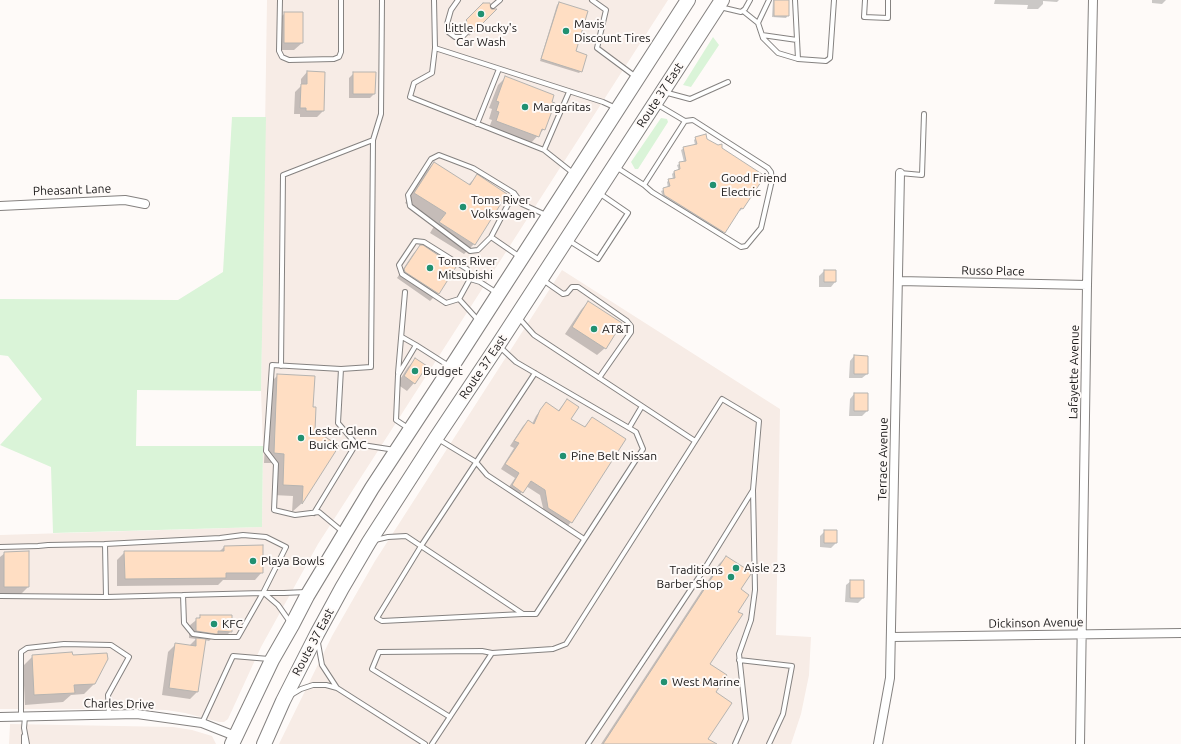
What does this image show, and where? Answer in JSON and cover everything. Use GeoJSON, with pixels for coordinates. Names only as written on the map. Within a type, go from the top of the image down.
{"type":"FeatureCollection","features":[{"type":"Feature","properties":{"kind":"highway"},"geometry":{"type":"LineString","coordinates":[[234,740],[272,660],[310,592],[372,488],[522,259],[688,0]]}},
{"type":"Feature","properties":{"kind":"highway","name":"Route 37 East"},"geometry":{"type":"LineString","coordinates":[[264,744],[283,701],[317,634],[369,542],[720,3]]}},
{"type":"Feature","properties":{"kind":"street","name":"Lafayette Avenue"},"geometry":{"type":"LineString","coordinates":[[1080,744],[1093,0]]}},
{"type":"Feature","properties":{"kind":"street","name":"Terrace Avenue"},"geometry":{"type":"LineString","coordinates":[[878,744],[890,678],[892,637],[900,173]]}},
{"type":"Feature","properties":{"kind":"street","name":"Pheasant Lane"},"geometry":{"type":"LineString","coordinates":[[0,206],[125,200],[145,204]]}},
{"type":"Feature","properties":{"kind":"street","name":"Russo Place"},"geometry":{"type":"LineString","coordinates":[[899,282],[1087,285]]}},
{"type":"Feature","properties":{"kind":"street","name":"Dickinson Avenue"},"geometry":{"type":"LineString","coordinates":[[892,637],[1181,633]]}},
{"type":"Feature","properties":{"kind":"street","name":"Charles Drive"},"geometry":{"type":"LineString","coordinates":[[0,717],[137,714],[202,723],[234,740]]}},
{"type":"Feature","properties":{"kind":"lane"},"geometry":{"type":"LineString","coordinates":[[280,0],[279,51],[282,57],[289,60],[334,59],[339,57],[341,52],[341,0]]}},
{"type":"Feature","properties":{"kind":"lane"},"geometry":{"type":"LineString","coordinates":[[345,534],[319,512],[294,515],[274,510],[276,464],[266,451],[272,365],[341,369],[371,367],[373,140],[381,114],[382,0]]}},
{"type":"Feature","properties":{"kind":"lane"},"geometry":{"type":"LineString","coordinates":[[434,0],[435,48],[432,73],[414,83],[410,97],[544,150],[575,175]]}},
{"type":"Feature","properties":{"kind":"lane"},"geometry":{"type":"LineString","coordinates":[[458,0],[451,10],[447,24],[447,31],[455,37],[462,37],[470,28]]}},
{"type":"Feature","properties":{"kind":"lane"},"geometry":{"type":"LineString","coordinates":[[494,6],[500,0]]}},
{"type":"Feature","properties":{"kind":"lane"},"geometry":{"type":"LineString","coordinates":[[592,0],[606,10],[597,48],[637,78]]}},
{"type":"Feature","properties":{"kind":"lane"},"geometry":{"type":"LineString","coordinates":[[743,11],[750,0]]}},
{"type":"Feature","properties":{"kind":"lane"},"geometry":{"type":"LineString","coordinates":[[758,23],[769,0]]}},
{"type":"Feature","properties":{"kind":"lane"},"geometry":{"type":"LineString","coordinates":[[796,0],[798,59]]}},
{"type":"Feature","properties":{"kind":"lane"},"geometry":{"type":"LineString","coordinates":[[720,3],[741,12],[743,11],[758,23],[763,38],[778,53],[798,59],[826,61],[830,58],[834,0]]}},
{"type":"Feature","properties":{"kind":"lane"},"geometry":{"type":"LineString","coordinates":[[865,0],[864,17],[888,18],[888,0]]}},
{"type":"Feature","properties":{"kind":"lane"},"geometry":{"type":"LineString","coordinates":[[762,35],[797,40]]}},
{"type":"Feature","properties":{"kind":"lane"},"geometry":{"type":"LineString","coordinates":[[435,48],[603,102],[618,109]]}},
{"type":"Feature","properties":{"kind":"lane"},"geometry":{"type":"LineString","coordinates":[[477,124],[499,69]]}},
{"type":"Feature","properties":{"kind":"lane"},"geometry":{"type":"LineString","coordinates":[[658,98],[690,99],[728,82]]}},
{"type":"Feature","properties":{"kind":"lane"},"geometry":{"type":"LineString","coordinates":[[544,150],[569,92]]}},
{"type":"Feature","properties":{"kind":"lane"},"geometry":{"type":"LineString","coordinates":[[614,166],[644,185],[652,192],[741,247],[746,246],[761,228],[772,180],[771,172],[768,168],[693,120],[685,121],[658,98]]}},
{"type":"Feature","properties":{"kind":"lane"},"geometry":{"type":"LineString","coordinates":[[900,173],[922,175],[924,114]]}},
{"type":"Feature","properties":{"kind":"lane"},"geometry":{"type":"LineString","coordinates":[[644,185],[685,121]]}},
{"type":"Feature","properties":{"kind":"lane"},"geometry":{"type":"LineString","coordinates":[[281,366],[283,175],[373,140]]}},
{"type":"Feature","properties":{"kind":"lane"},"geometry":{"type":"LineString","coordinates":[[514,193],[490,237],[478,250],[470,251],[410,206],[408,195],[431,159],[439,155],[473,168],[514,193],[522,204],[549,216]]}},
{"type":"Feature","properties":{"kind":"lane"},"geometry":{"type":"LineString","coordinates":[[566,239],[598,258],[628,213],[597,192]]}},
{"type":"Feature","properties":{"kind":"lane"},"geometry":{"type":"LineString","coordinates":[[490,237],[522,259]]}},
{"type":"Feature","properties":{"kind":"lane"},"geometry":{"type":"LineString","coordinates":[[415,241],[424,242],[467,269],[470,279],[459,299],[446,302],[402,274],[399,265],[415,241]]}},
{"type":"Feature","properties":{"kind":"lane"},"geometry":{"type":"LineString","coordinates":[[470,279],[480,282],[498,294]]}},
{"type":"Feature","properties":{"kind":"lane"},"geometry":{"type":"LineString","coordinates":[[541,279],[563,294],[567,293],[572,287],[578,287],[627,320],[632,326],[631,332],[599,378]]}},
{"type":"Feature","properties":{"kind":"lane"},"geometry":{"type":"LineString","coordinates":[[406,292],[398,375],[396,420],[410,429]]}},
{"type":"Feature","properties":{"kind":"lane"},"geometry":{"type":"LineString","coordinates":[[459,299],[480,323]]}},
{"type":"Feature","properties":{"kind":"lane"},"geometry":{"type":"LineString","coordinates":[[517,316],[534,335],[695,441]]}},
{"type":"Feature","properties":{"kind":"lane"},"geometry":{"type":"LineString","coordinates":[[402,337],[451,368]]}},
{"type":"Feature","properties":{"kind":"lane"},"geometry":{"type":"LineString","coordinates":[[398,375],[416,345]]}},
{"type":"Feature","properties":{"kind":"lane"},"geometry":{"type":"LineString","coordinates":[[498,345],[516,362],[535,373],[629,428],[636,432],[643,449],[536,614],[382,621],[377,618],[421,546],[535,373]]}},
{"type":"Feature","properties":{"kind":"lane"},"geometry":{"type":"LineString","coordinates":[[341,369],[338,423],[356,444],[397,450]]}},
{"type":"Feature","properties":{"kind":"lane"},"geometry":{"type":"LineString","coordinates":[[450,717],[372,668],[379,652],[492,653],[553,649],[566,644],[722,399],[759,422],[753,490],[755,590],[751,620],[739,654],[746,719],[735,744]]}},
{"type":"Feature","properties":{"kind":"lane"},"geometry":{"type":"LineString","coordinates":[[629,428],[642,406]]}},
{"type":"Feature","properties":{"kind":"lane"},"geometry":{"type":"LineString","coordinates":[[436,438],[476,462],[487,475],[584,539]]}},
{"type":"Feature","properties":{"kind":"lane"},"geometry":{"type":"LineString","coordinates":[[314,513],[356,444]]}},
{"type":"Feature","properties":{"kind":"lane"},"geometry":{"type":"LineString","coordinates":[[588,744],[703,571],[753,490]]}},
{"type":"Feature","properties":{"kind":"lane"},"geometry":{"type":"LineString","coordinates":[[0,547],[105,544],[220,538],[243,535],[266,537],[286,547],[263,593],[238,637],[216,637],[193,634],[184,623],[183,595]]}},
{"type":"Feature","properties":{"kind":"lane"},"geometry":{"type":"LineString","coordinates":[[369,542],[388,536],[406,536],[523,614]]}},
{"type":"Feature","properties":{"kind":"lane"},"geometry":{"type":"LineString","coordinates":[[105,544],[106,597]]}},
{"type":"Feature","properties":{"kind":"lane"},"geometry":{"type":"LineString","coordinates":[[0,596],[106,597],[310,592]]}},
{"type":"Feature","properties":{"kind":"lane"},"geometry":{"type":"LineString","coordinates":[[263,593],[278,605],[292,625]]}},
{"type":"Feature","properties":{"kind":"lane"},"geometry":{"type":"LineString","coordinates":[[317,634],[322,665],[337,688]]}},
{"type":"Feature","properties":{"kind":"lane"},"geometry":{"type":"LineString","coordinates":[[24,744],[21,652],[27,648],[64,644],[111,645],[129,657],[108,695],[109,714]]}},
{"type":"Feature","properties":{"kind":"lane"},"geometry":{"type":"LineString","coordinates":[[432,744],[492,653]]}},
{"type":"Feature","properties":{"kind":"lane"},"geometry":{"type":"LineString","coordinates":[[202,723],[233,656],[272,660]]}},
{"type":"Feature","properties":{"kind":"lane"},"geometry":{"type":"LineString","coordinates":[[739,660],[792,666],[783,714],[769,744]]}},
{"type":"Feature","properties":{"kind":"lane"},"geometry":{"type":"LineString","coordinates":[[283,701],[301,689],[313,685],[326,685],[337,688],[425,744]]}},
{"type":"Feature","properties":{"kind":"lane"},"geometry":{"type":"LineString","coordinates":[[24,728],[27,744]]}},
{"type":"Feature","properties":{"kind":"shaded area"},"geometry":{"type":"Polygon","coordinates":[[[267,0],[668,0],[318,544],[261,647],[228,719],[224,722],[219,722],[185,713],[166,710],[0,709],[0,535],[262,527],[263,446],[261,391],[267,0]]]}},
{"type":"Feature","properties":{"kind":"shaded area"},"geometry":{"type":"Polygon","coordinates":[[[562,270],[780,409],[776,635],[811,637],[809,675],[801,714],[791,744],[279,744],[332,636],[375,561],[562,270]]]}},
{"type":"Feature","properties":{"kind":"shaded area"},"geometry":{"type":"Polygon","coordinates":[[[10,724],[173,727],[192,730],[212,736],[216,744],[9,744],[10,724]]]}},
{"type":"Feature","properties":{"kind":"green space"},"geometry":{"type":"Polygon","coordinates":[[[713,37],[719,45],[691,87],[683,85],[713,37]]]}},
{"type":"Feature","properties":{"kind":"green space"},"geometry":{"type":"Polygon","coordinates":[[[232,117],[266,117],[261,391],[137,390],[136,446],[263,446],[262,527],[53,533],[51,467],[0,445],[42,399],[8,356],[0,355],[0,299],[178,300],[223,272],[232,117]]]}},
{"type":"Feature","properties":{"kind":"green space"},"geometry":{"type":"Polygon","coordinates":[[[661,118],[667,119],[668,122],[638,169],[635,169],[631,162],[661,118]]]}},
{"type":"Feature","properties":{"kind":"building"},"geometry":{"type":"Polygon","coordinates":[[[774,0],[789,0],[789,16],[774,16],[774,0]]]}},
{"type":"Feature","properties":{"kind":"building","name":"Mavis Discount Tires"},"geometry":{"type":"Polygon","coordinates":[[[559,2],[588,11],[576,51],[587,55],[582,72],[541,59],[559,2]]]}},
{"type":"Feature","properties":{"kind":"building","name":"Little Ducky's Car Wash"},"geometry":{"type":"Polygon","coordinates":[[[483,3],[490,3],[491,9],[497,9],[474,32],[472,26],[465,24],[467,21],[466,20],[483,3]]]}},
{"type":"Feature","properties":{"kind":"building"},"geometry":{"type":"Polygon","coordinates":[[[284,12],[303,12],[303,43],[284,43],[284,12]]]}},
{"type":"Feature","properties":{"kind":"building"},"geometry":{"type":"Polygon","coordinates":[[[307,71],[325,72],[324,111],[306,111],[306,108],[300,108],[301,84],[307,84],[307,71]]]}},
{"type":"Feature","properties":{"kind":"building"},"geometry":{"type":"Polygon","coordinates":[[[353,72],[376,72],[375,94],[353,94],[353,72]]]}},
{"type":"Feature","properties":{"kind":"building","name":"Margaritas"},"geometry":{"type":"Polygon","coordinates":[[[505,76],[554,95],[552,102],[555,103],[545,130],[542,129],[539,137],[496,121],[499,112],[496,111],[499,102],[496,101],[505,76]]]}},
{"type":"Feature","properties":{"kind":"building","name":"Good Friend Electric"},"geometry":{"type":"Polygon","coordinates":[[[706,134],[707,139],[718,145],[722,144],[722,148],[765,176],[743,209],[741,208],[725,233],[664,195],[663,188],[670,186],[668,179],[675,178],[674,171],[680,169],[679,162],[686,161],[683,147],[697,144],[695,137],[706,134]]]}},
{"type":"Feature","properties":{"kind":"building"},"geometry":{"type":"Polygon","coordinates":[[[434,162],[470,185],[477,174],[507,194],[475,245],[439,222],[446,213],[414,193],[434,162]]]}},
{"type":"Feature","properties":{"kind":"building"},"geometry":{"type":"Polygon","coordinates":[[[420,245],[423,245],[456,267],[439,294],[405,272],[404,269],[420,245]]]}},
{"type":"Feature","properties":{"kind":"building"},"geometry":{"type":"Polygon","coordinates":[[[824,270],[836,270],[836,282],[824,282],[824,270]]]}},
{"type":"Feature","properties":{"kind":"building"},"geometry":{"type":"Polygon","coordinates":[[[588,301],[622,323],[606,349],[572,327],[588,301]]]}},
{"type":"Feature","properties":{"kind":"building"},"geometry":{"type":"Polygon","coordinates":[[[854,355],[868,356],[868,374],[854,374],[854,355]]]}},
{"type":"Feature","properties":{"kind":"building","name":"Budget"},"geometry":{"type":"Polygon","coordinates":[[[415,358],[427,366],[415,384],[404,376],[415,358]]]}},
{"type":"Feature","properties":{"kind":"building","name":"Lester Glenn Buick GMC"},"geometry":{"type":"Polygon","coordinates":[[[277,374],[315,376],[313,407],[316,407],[315,430],[339,446],[302,504],[303,486],[283,485],[284,454],[274,453],[277,374]]]}},
{"type":"Feature","properties":{"kind":"building"},"geometry":{"type":"Polygon","coordinates":[[[854,393],[868,393],[868,411],[854,411],[854,393]]]}},
{"type":"Feature","properties":{"kind":"building","name":"Pine Belt Nissan"},"geometry":{"type":"Polygon","coordinates":[[[567,399],[579,407],[571,419],[585,427],[592,417],[626,439],[572,523],[548,508],[545,490],[531,481],[523,493],[512,485],[519,473],[505,464],[519,443],[514,441],[528,420],[534,424],[540,410],[546,402],[559,411],[567,399]]]}},
{"type":"Feature","properties":{"kind":"building"},"geometry":{"type":"Polygon","coordinates":[[[824,530],[837,530],[837,543],[824,543],[824,530]]]}},
{"type":"Feature","properties":{"kind":"building"},"geometry":{"type":"Polygon","coordinates":[[[263,545],[263,573],[226,573],[226,578],[125,579],[124,551],[224,551],[224,546],[263,545]]]}},
{"type":"Feature","properties":{"kind":"building"},"geometry":{"type":"Polygon","coordinates":[[[29,551],[29,587],[4,587],[4,552],[29,551]]]}},
{"type":"Feature","properties":{"kind":"building"},"geometry":{"type":"Polygon","coordinates":[[[726,556],[751,572],[751,574],[741,589],[749,595],[738,612],[743,614],[710,664],[727,675],[716,692],[732,703],[708,739],[717,744],[603,744],[726,556]]]}},
{"type":"Feature","properties":{"kind":"building"},"geometry":{"type":"Polygon","coordinates":[[[850,580],[864,580],[864,598],[850,598],[850,580]]]}},
{"type":"Feature","properties":{"kind":"building","name":"KFC"},"geometry":{"type":"Polygon","coordinates":[[[200,615],[232,615],[232,632],[218,631],[218,634],[215,634],[196,631],[196,618],[200,618],[200,615]]]}},
{"type":"Feature","properties":{"kind":"building"},"geometry":{"type":"Polygon","coordinates":[[[196,638],[206,639],[198,692],[169,688],[175,643],[196,646],[196,638]]]}},
{"type":"Feature","properties":{"kind":"building"},"geometry":{"type":"Polygon","coordinates":[[[72,652],[73,655],[107,653],[108,659],[95,684],[74,685],[75,693],[34,695],[32,655],[72,652]]]}},
{"type":"Feature","properties":{"kind":"place","name":"Little Ducky's Car Wash"},"geometry":{"type":"Point","coordinates":[481,14]}},
{"type":"Feature","properties":{"kind":"place","name":"Mavis Discount Tires"},"geometry":{"type":"Point","coordinates":[566,31]}},
{"type":"Feature","properties":{"kind":"place","name":"Margaritas"},"geometry":{"type":"Point","coordinates":[525,107]}},
{"type":"Feature","properties":{"kind":"place","name":"Good Friend Electric"},"geometry":{"type":"Point","coordinates":[713,185]}},
{"type":"Feature","properties":{"kind":"place","name":"Toms River Volkswagen"},"geometry":{"type":"Point","coordinates":[463,207]}},
{"type":"Feature","properties":{"kind":"place","name":"Toms River Mitsubishi"},"geometry":{"type":"Point","coordinates":[430,268]}},
{"type":"Feature","properties":{"kind":"place","name":"AT&T"},"geometry":{"type":"Point","coordinates":[594,329]}},
{"type":"Feature","properties":{"kind":"place","name":"Budget"},"geometry":{"type":"Point","coordinates":[415,371]}},
{"type":"Feature","properties":{"kind":"place","name":"Lester Glenn Buick GMC"},"geometry":{"type":"Point","coordinates":[301,438]}},
{"type":"Feature","properties":{"kind":"place","name":"Pine Belt Nissan"},"geometry":{"type":"Point","coordinates":[563,456]}},
{"type":"Feature","properties":{"kind":"place","name":"Playa Bowls"},"geometry":{"type":"Point","coordinates":[253,561]}},
{"type":"Feature","properties":{"kind":"place","name":"Aisle 23"},"geometry":{"type":"Point","coordinates":[736,568]}},
{"type":"Feature","properties":{"kind":"place","name":"Traditions Barber Shop"},"geometry":{"type":"Point","coordinates":[731,577]}},
{"type":"Feature","properties":{"kind":"place","name":"KFC"},"geometry":{"type":"Point","coordinates":[214,624]}},
{"type":"Feature","properties":{"kind":"place","name":"West Marine"},"geometry":{"type":"Point","coordinates":[664,682]}}]}
